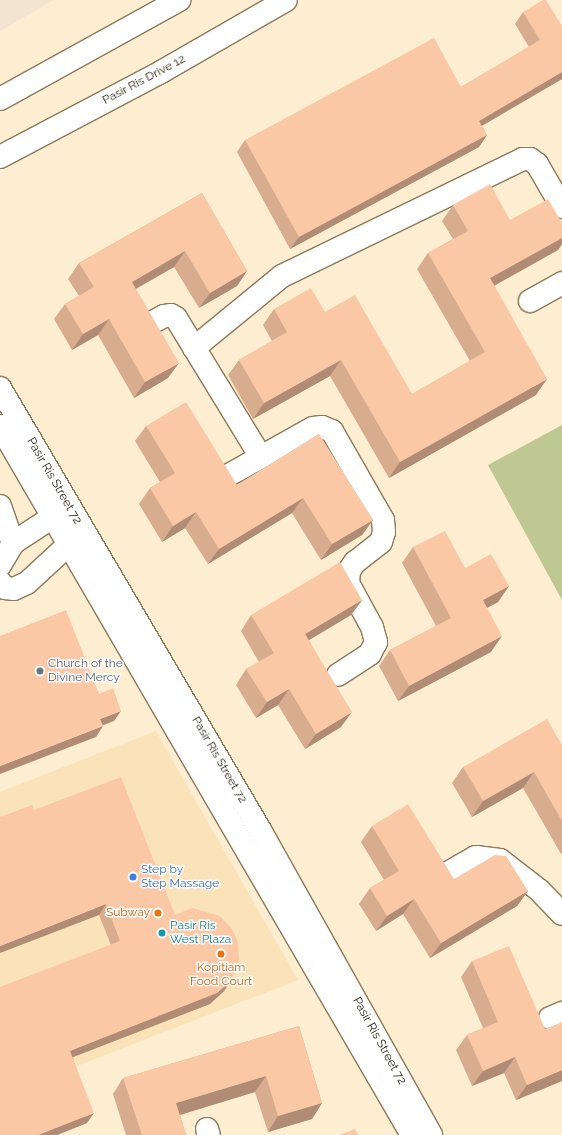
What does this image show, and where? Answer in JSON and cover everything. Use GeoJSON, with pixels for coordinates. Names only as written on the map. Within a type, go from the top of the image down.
{"type":"FeatureCollection","features":[{"type":"Feature","properties":{"kind":"street"},"geometry":{"type":"LineString","coordinates":[[0,99],[179,0]]}},
{"type":"Feature","properties":{"kind":"street","name":"Pasir Ris Drive 12"},"geometry":{"type":"LineString","coordinates":[[0,157],[161,72],[286,0]]}},
{"type":"Feature","properties":{"kind":"street"},"geometry":{"type":"LineString","coordinates":[[0,168],[28,142]]}},
{"type":"Feature","properties":{"kind":"street"},"geometry":{"type":"LineString","coordinates":[[194,348],[282,276],[523,159],[530,159],[536,164],[562,206]]}},
{"type":"Feature","properties":{"kind":"street"},"geometry":{"type":"LineString","coordinates":[[530,301],[562,283]]}},
{"type":"Feature","properties":{"kind":"street"},"geometry":{"type":"LineString","coordinates":[[151,323],[170,315],[176,318],[261,457]]}},
{"type":"Feature","properties":{"kind":"street","name":"Pasir Ris Street 72"},"geometry":{"type":"LineString","coordinates":[[0,388],[61,511],[412,1135]]}},
{"type":"Feature","properties":{"kind":"street","name":"Pasir Ris Street 72"},"geometry":{"type":"LineString","coordinates":[[0,426],[61,511]]}},
{"type":"Feature","properties":{"kind":"street"},"geometry":{"type":"LineString","coordinates":[[227,476],[313,428],[322,427],[332,432],[383,520],[384,532],[381,542],[355,562],[349,571],[348,583],[372,627],[376,642],[370,654],[338,675]]}},
{"type":"Feature","properties":{"kind":"street"},"geometry":{"type":"LineString","coordinates":[[0,506],[13,543]]}},
{"type":"Feature","properties":{"kind":"street"},"geometry":{"type":"LineString","coordinates":[[0,565],[13,543],[61,511]]}},
{"type":"Feature","properties":{"kind":"street"},"geometry":{"type":"LineString","coordinates":[[0,582],[5,588],[14,589],[27,583],[76,537]]}},
{"type":"Feature","properties":{"kind":"street","name":"Pasir Ris Street 72"},"geometry":{"type":"LineString","coordinates":[[76,537],[260,830],[432,1135]]}},
{"type":"Feature","properties":{"kind":"street"},"geometry":{"type":"LineString","coordinates":[[446,874],[476,857],[500,860],[539,890],[562,914]]}},
{"type":"Feature","properties":{"kind":"shaded area"},"geometry":{"type":"Polygon","coordinates":[[[0,0],[54,0],[0,31],[0,0]]]}},
{"type":"Feature","properties":{"kind":"shaded area"},"geometry":{"type":"Polygon","coordinates":[[[156,731],[298,980],[0,1096],[0,792],[156,731]]]}},
{"type":"Feature","properties":{"kind":"green space"},"geometry":{"type":"Polygon","coordinates":[[[562,425],[562,600],[488,465],[562,425]]]}},
{"type":"Feature","properties":{"kind":"building"},"geometry":{"type":"Polygon","coordinates":[[[543,0],[546,0],[562,26],[562,72],[479,121],[487,135],[299,237],[245,140],[434,38],[461,87],[540,40],[523,12],[543,0]]]}},
{"type":"Feature","properties":{"kind":"building"},"geometry":{"type":"Polygon","coordinates":[[[490,184],[510,220],[548,199],[562,223],[562,238],[490,278],[547,379],[400,462],[341,360],[264,403],[239,360],[287,332],[274,309],[311,288],[325,312],[355,295],[412,394],[485,352],[428,253],[468,231],[453,205],[490,184]]]}},
{"type":"Feature","properties":{"kind":"building"},"geometry":{"type":"Polygon","coordinates":[[[202,193],[247,271],[210,293],[185,251],[132,282],[179,363],[145,382],[109,319],[83,334],[65,304],[94,287],[79,263],[202,193]]]}},
{"type":"Feature","properties":{"kind":"building"},"geometry":{"type":"Polygon","coordinates":[[[186,402],[237,485],[319,434],[373,520],[332,544],[303,498],[219,549],[196,512],[173,526],[150,488],[175,473],[146,426],[186,402]]]}},
{"type":"Feature","properties":{"kind":"building"},"geometry":{"type":"Polygon","coordinates":[[[445,531],[465,568],[491,554],[509,586],[483,600],[502,636],[409,686],[390,650],[451,618],[413,547],[445,531]]]}},
{"type":"Feature","properties":{"kind":"building"},"geometry":{"type":"Polygon","coordinates":[[[340,562],[362,600],[305,634],[352,712],[316,734],[289,689],[267,702],[246,669],[274,653],[251,615],[340,562]]]}},
{"type":"Feature","properties":{"kind":"building","name":"Church of the Divine Mercy"},"geometry":{"type":"Polygon","coordinates":[[[66,610],[99,694],[113,688],[121,711],[100,719],[103,726],[0,766],[0,636],[66,610]]]}},
{"type":"Feature","properties":{"kind":"building"},"geometry":{"type":"Polygon","coordinates":[[[547,719],[562,745],[562,821],[534,772],[483,801],[463,767],[547,719]]]}},
{"type":"Feature","properties":{"kind":"building","name":"Pasir Ris West Plaza"},"geometry":{"type":"Polygon","coordinates":[[[121,777],[175,915],[192,908],[220,916],[232,929],[238,942],[239,961],[231,981],[217,993],[70,1051],[94,1113],[38,1135],[0,1135],[0,987],[120,941],[106,904],[0,946],[0,817],[32,805],[34,810],[121,777]]]}},
{"type":"Feature","properties":{"kind":"building"},"geometry":{"type":"Polygon","coordinates":[[[408,804],[454,879],[495,855],[506,856],[528,891],[441,943],[414,899],[387,916],[370,888],[399,871],[372,826],[408,804]]]}},
{"type":"Feature","properties":{"kind":"building"},"geometry":{"type":"Polygon","coordinates":[[[509,946],[545,1029],[562,1022],[562,1070],[527,1085],[515,1057],[483,1071],[467,1035],[498,1022],[472,961],[509,946]]]}},
{"type":"Feature","properties":{"kind":"building"},"geometry":{"type":"Polygon","coordinates":[[[299,1026],[322,1103],[278,1116],[266,1076],[176,1103],[186,1135],[142,1135],[123,1078],[299,1026]]]}},
{"type":"Feature","properties":{"kind":"building"},"geometry":{"type":"Polygon","coordinates":[[[355,1129],[358,1135],[340,1135],[355,1129]]]}},
{"type":"Feature","properties":{"kind":"place","name":"Church of the Divine Mercy"},"geometry":{"type":"Point","coordinates":[40,671]}},
{"type":"Feature","properties":{"kind":"place","name":"Step by Step Massage"},"geometry":{"type":"Point","coordinates":[133,877]}},
{"type":"Feature","properties":{"kind":"place","name":"Subway"},"geometry":{"type":"Point","coordinates":[158,913]}},
{"type":"Feature","properties":{"kind":"place","name":"Pasir Ris West Plaza"},"geometry":{"type":"Point","coordinates":[162,933]}},
{"type":"Feature","properties":{"kind":"place","name":"Kopitiam Food Court"},"geometry":{"type":"Point","coordinates":[221,954]}}]}
